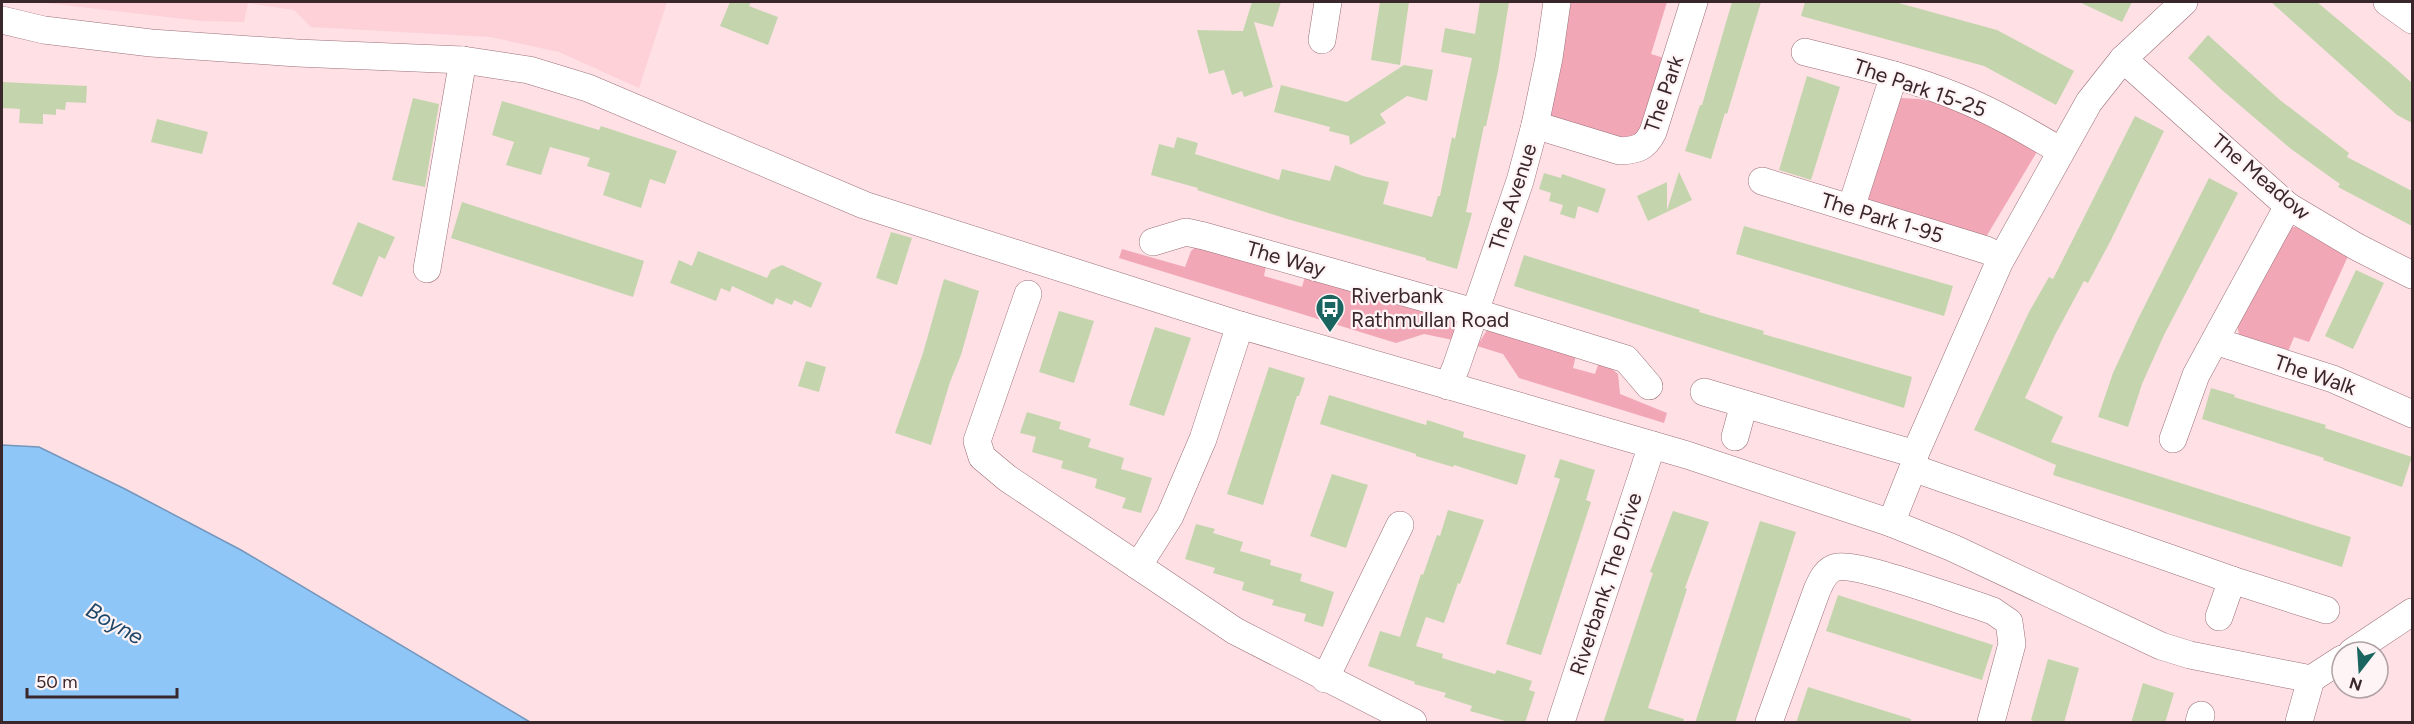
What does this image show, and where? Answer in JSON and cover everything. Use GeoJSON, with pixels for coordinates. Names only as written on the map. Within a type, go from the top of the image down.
{"type":"FeatureCollection","features":[{"type":"Feature","properties":{"kind":"street"},"geometry":{"type":"LineString","coordinates":[[1322,39],[1328,2]]}},
{"type":"Feature","properties":{"kind":"street","name":"The Avenue"},"geometry":{"type":"LineString","coordinates":[[1448,386],[1520,181],[1549,58],[1557,2]]}},
{"type":"Feature","properties":{"kind":"street","name":"The Park"},"geometry":{"type":"LineString","coordinates":[[1535,125],[1620,151],[1635,150],[1644,146],[1653,132],[1694,2]]}},
{"type":"Feature","properties":{"kind":"street"},"geometry":{"type":"LineString","coordinates":[[1891,523],[1914,461],[2001,257],[2089,102],[2123,59],[2184,2]]}},
{"type":"Feature","properties":{"kind":"street"},"geometry":{"type":"LineString","coordinates":[[2388,2],[2412,20]]}},
{"type":"Feature","properties":{"kind":"street"},"geometry":{"type":"LineString","coordinates":[[2,20],[44,30],[151,43],[463,60],[530,69],[588,88],[864,205],[1240,325],[1766,480],[1891,523],[1953,548],[2162,646],[2190,655],[2311,679]]}},
{"type":"Feature","properties":{"kind":"street","name":"The Park 15-25"},"geometry":{"type":"LineString","coordinates":[[1806,52],[1894,75],[1955,96],[2012,122],[2061,151]]}},
{"type":"Feature","properties":{"kind":"street","name":"The Meadow"},"geometry":{"type":"LineString","coordinates":[[2123,59],[2288,206],[2357,247],[2412,275]]}},
{"type":"Feature","properties":{"kind":"street"},"geometry":{"type":"LineString","coordinates":[[427,269],[463,60]]}},
{"type":"Feature","properties":{"kind":"street"},"geometry":{"type":"LineString","coordinates":[[1851,208],[1894,75]]}},
{"type":"Feature","properties":{"kind":"street","name":"The Park 1-95"},"geometry":{"type":"LineString","coordinates":[[1762,181],[2001,257]]}},
{"type":"Feature","properties":{"kind":"street"},"geometry":{"type":"LineString","coordinates":[[2173,439],[2193,382],[2288,206]]}},
{"type":"Feature","properties":{"kind":"street","name":"The Way"},"geometry":{"type":"LineString","coordinates":[[1153,242],[1186,232],[1474,312],[1590,357],[1626,359],[1649,386]]}},
{"type":"Feature","properties":{"kind":"street"},"geometry":{"type":"LineString","coordinates":[[1028,294],[977,441],[982,457],[1007,477],[1235,631],[1413,723]]}},
{"type":"Feature","properties":{"kind":"street"},"geometry":{"type":"LineString","coordinates":[[1138,566],[1170,516],[1198,450],[1240,325]]}},
{"type":"Feature","properties":{"kind":"street","name":"The Walk"},"geometry":{"type":"LineString","coordinates":[[2215,341],[2333,379],[2412,414]]}},
{"type":"Feature","properties":{"kind":"street"},"geometry":{"type":"LineString","coordinates":[[1704,392],[1914,461],[2232,580],[2326,610]]}},
{"type":"Feature","properties":{"kind":"street"},"geometry":{"type":"LineString","coordinates":[[1735,437],[1744,404]]}},
{"type":"Feature","properties":{"kind":"street","name":"Riverbank, The Drive"},"geometry":{"type":"LineString","coordinates":[[1561,723],[1652,445]]}},
{"type":"Feature","properties":{"kind":"street"},"geometry":{"type":"LineString","coordinates":[[1325,679],[1400,525]]}},
{"type":"Feature","properties":{"kind":"street"},"geometry":{"type":"LineString","coordinates":[[1770,723],[1817,590],[1827,572],[1836,567],[1851,567],[1872,572],[1993,611],[2009,622],[2011,632],[2007,663],[1991,723]]}},
{"type":"Feature","properties":{"kind":"street"},"geometry":{"type":"LineString","coordinates":[[2219,617],[2232,580]]}},
{"type":"Feature","properties":{"kind":"street"},"geometry":{"type":"LineString","coordinates":[[2370,640],[2412,612]]}},
{"type":"Feature","properties":{"kind":"street"},"geometry":{"type":"LineString","coordinates":[[2299,723],[2311,679],[2330,667]]}},
{"type":"Feature","properties":{"kind":"shaded area"},"geometry":{"type":"Polygon","coordinates":[[[37,2],[667,2],[639,88],[559,52],[490,37],[311,27],[294,10],[248,3],[244,22],[202,21],[37,2]]]}},
{"type":"Feature","properties":{"kind":"shaded area"},"geometry":{"type":"Polygon","coordinates":[[[1566,2],[1667,2],[1651,54],[1667,59],[1646,130],[1631,142],[1551,117],[1548,112],[1566,2]]]}},
{"type":"Feature","properties":{"kind":"shaded area"},"geometry":{"type":"Polygon","coordinates":[[[1901,98],[1955,106],[2038,150],[1986,237],[1872,204],[1867,197],[1901,98]]]}},
{"type":"Feature","properties":{"kind":"shaded area"},"geometry":{"type":"Polygon","coordinates":[[[2293,227],[2299,227],[2349,254],[2309,342],[2294,337],[2287,354],[2239,336],[2237,323],[2287,231],[2293,227]]]}},
{"type":"Feature","properties":{"kind":"shaded area"},"geometry":{"type":"Polygon","coordinates":[[[1199,244],[1267,261],[1264,276],[1302,287],[1306,273],[1455,318],[1458,323],[1453,340],[1424,334],[1396,343],[1119,258],[1122,249],[1185,267],[1191,251],[1199,244]]]}},
{"type":"Feature","properties":{"kind":"shaded area"},"geometry":{"type":"Polygon","coordinates":[[[1487,330],[1577,351],[1573,368],[1595,374],[1600,359],[1618,374],[1620,394],[1667,413],[1664,423],[1519,378],[1503,354],[1477,346],[1487,330]]]}},
{"type":"Feature","properties":{"kind":"water","name":"Boyne"},"geometry":{"type":"Polygon","coordinates":[[[2,445],[39,447],[125,489],[241,550],[530,722],[2,722],[2,445]]]}},
{"type":"Feature","properties":{"kind":"building"},"geometry":{"type":"Polygon","coordinates":[[[730,2],[751,2],[749,6],[778,17],[768,45],[720,26],[730,2]]]}},
{"type":"Feature","properties":{"kind":"building"},"geometry":{"type":"Polygon","coordinates":[[[1252,2],[1281,2],[1273,27],[1254,22],[1273,87],[1244,97],[1242,91],[1232,95],[1224,70],[1209,74],[1197,30],[1243,31],[1252,2]]]}},
{"type":"Feature","properties":{"kind":"building"},"geometry":{"type":"Polygon","coordinates":[[[1380,2],[1409,2],[1400,65],[1371,60],[1380,2]]]}},
{"type":"Feature","properties":{"kind":"building"},"geometry":{"type":"Polygon","coordinates":[[[1480,2],[1509,2],[1498,71],[1466,212],[1472,213],[1457,269],[1426,260],[1426,258],[1287,219],[1197,190],[1198,188],[1151,175],[1159,144],[1174,148],[1177,137],[1198,143],[1195,154],[1279,180],[1282,169],[1330,181],[1335,165],[1363,176],[1389,182],[1383,204],[1432,217],[1438,196],[1440,196],[1452,137],[1455,139],[1472,58],[1441,52],[1445,28],[1475,34],[1480,2]]]}},
{"type":"Feature","properties":{"kind":"building"},"geometry":{"type":"Polygon","coordinates":[[[1732,2],[1761,2],[1711,159],[1685,151],[1700,105],[1702,105],[1732,2]]]}},
{"type":"Feature","properties":{"kind":"building"},"geometry":{"type":"Polygon","coordinates":[[[1805,2],[1895,2],[1997,30],[2074,71],[2056,105],[1984,66],[1801,16],[1805,2]]]}},
{"type":"Feature","properties":{"kind":"building"},"geometry":{"type":"Polygon","coordinates":[[[2079,2],[2132,2],[2122,22],[2079,2]]]}},
{"type":"Feature","properties":{"kind":"building"},"geometry":{"type":"Polygon","coordinates":[[[2271,2],[2317,2],[2391,64],[2412,83],[2412,123],[2397,115],[2271,2]]]}},
{"type":"Feature","properties":{"kind":"building"},"geometry":{"type":"Polygon","coordinates":[[[2208,35],[2280,100],[2349,153],[2347,157],[2412,191],[2412,226],[2338,187],[2340,184],[2291,149],[2222,90],[2188,58],[2208,35]]]}},
{"type":"Feature","properties":{"kind":"building"},"geometry":{"type":"Polygon","coordinates":[[[1404,65],[1433,70],[1427,101],[1407,96],[1380,114],[1386,123],[1350,145],[1349,136],[1329,131],[1330,127],[1274,112],[1281,85],[1347,102],[1404,65]]]}},
{"type":"Feature","properties":{"kind":"building"},"geometry":{"type":"Polygon","coordinates":[[[1807,76],[1840,87],[1811,180],[1779,170],[1807,76]]]}},
{"type":"Feature","properties":{"kind":"building"},"geometry":{"type":"Polygon","coordinates":[[[2,82],[87,86],[86,103],[66,102],[65,110],[56,109],[56,115],[43,114],[43,124],[19,123],[20,109],[2,108],[2,82]]]}},
{"type":"Feature","properties":{"kind":"building"},"geometry":{"type":"Polygon","coordinates":[[[413,98],[439,104],[425,187],[392,180],[413,98]]]}},
{"type":"Feature","properties":{"kind":"building"},"geometry":{"type":"Polygon","coordinates":[[[502,101],[599,130],[601,126],[677,151],[665,184],[650,179],[641,208],[603,195],[610,173],[587,166],[590,158],[550,147],[541,175],[506,165],[514,142],[492,135],[502,101]]]}},
{"type":"Feature","properties":{"kind":"building"},"geometry":{"type":"Polygon","coordinates":[[[2135,116],[2164,131],[2111,240],[2088,283],[2084,281],[2025,398],[2063,417],[2051,442],[2351,537],[2342,567],[2053,475],[2056,465],[1974,430],[2029,312],[2049,277],[2053,279],[2135,116]]]}},
{"type":"Feature","properties":{"kind":"building"},"geometry":{"type":"Polygon","coordinates":[[[157,119],[208,132],[202,154],[151,142],[157,119]]]}},
{"type":"Feature","properties":{"kind":"building"},"geometry":{"type":"Polygon","coordinates":[[[1679,172],[1692,200],[1648,221],[1637,196],[1667,182],[1667,210],[1679,172]]]}},
{"type":"Feature","properties":{"kind":"building"},"geometry":{"type":"Polygon","coordinates":[[[1544,173],[1561,178],[1562,174],[1606,189],[1598,213],[1578,206],[1575,219],[1560,214],[1563,205],[1549,201],[1551,193],[1539,189],[1544,173]]]}},
{"type":"Feature","properties":{"kind":"building"},"geometry":{"type":"Polygon","coordinates":[[[2209,178],[2238,193],[2164,335],[2142,384],[2128,427],[2098,417],[2113,373],[2137,321],[2209,178]]]}},
{"type":"Feature","properties":{"kind":"building"},"geometry":{"type":"Polygon","coordinates":[[[462,202],[644,261],[633,297],[451,238],[462,202]]]}},
{"type":"Feature","properties":{"kind":"building"},"geometry":{"type":"Polygon","coordinates":[[[358,222],[395,237],[385,259],[379,256],[362,297],[332,284],[358,222]]]}},
{"type":"Feature","properties":{"kind":"building"},"geometry":{"type":"Polygon","coordinates":[[[1744,226],[1953,286],[1944,316],[1736,254],[1744,226]]]}},
{"type":"Feature","properties":{"kind":"building"},"geometry":{"type":"Polygon","coordinates":[[[891,232],[912,238],[897,285],[876,278],[891,232]]]}},
{"type":"Feature","properties":{"kind":"building"},"geometry":{"type":"Polygon","coordinates":[[[698,251],[767,278],[771,270],[782,265],[822,283],[811,308],[794,300],[792,305],[776,298],[773,305],[732,286],[730,292],[721,288],[716,301],[670,283],[679,260],[692,266],[698,251]]]}},
{"type":"Feature","properties":{"kind":"building"},"geometry":{"type":"Polygon","coordinates":[[[1524,255],[1764,331],[1763,334],[1912,377],[1904,408],[1514,286],[1524,255]]]}},
{"type":"Feature","properties":{"kind":"building"},"geometry":{"type":"Polygon","coordinates":[[[2356,270],[2384,283],[2353,349],[2325,336],[2356,270]]]}},
{"type":"Feature","properties":{"kind":"building"},"geometry":{"type":"Polygon","coordinates":[[[944,279],[979,291],[961,355],[950,382],[931,445],[895,433],[923,353],[944,279]]]}},
{"type":"Feature","properties":{"kind":"building"},"geometry":{"type":"Polygon","coordinates":[[[1059,311],[1094,321],[1074,383],[1039,372],[1059,311]]]}},
{"type":"Feature","properties":{"kind":"building"},"geometry":{"type":"Polygon","coordinates":[[[1155,327],[1191,338],[1164,416],[1129,405],[1155,327]]]}},
{"type":"Feature","properties":{"kind":"building"},"geometry":{"type":"Polygon","coordinates":[[[806,361],[826,367],[819,392],[798,386],[806,361]]]}},
{"type":"Feature","properties":{"kind":"building"},"geometry":{"type":"Polygon","coordinates":[[[1269,367],[1305,378],[1299,396],[1297,396],[1263,505],[1227,494],[1269,367]]]}},
{"type":"Feature","properties":{"kind":"building"},"geometry":{"type":"Polygon","coordinates":[[[2211,388],[2326,425],[2325,428],[2412,457],[2402,487],[2323,460],[2324,458],[2202,419],[2211,388]]]}},
{"type":"Feature","properties":{"kind":"building"},"geometry":{"type":"Polygon","coordinates":[[[1329,395],[1426,425],[1427,420],[1464,432],[1463,437],[1526,455],[1517,485],[1454,465],[1453,467],[1416,456],[1416,454],[1320,424],[1329,395]]]}},
{"type":"Feature","properties":{"kind":"building"},"geometry":{"type":"Polygon","coordinates":[[[1027,412],[1061,422],[1059,429],[1091,439],[1088,447],[1124,458],[1121,469],[1152,478],[1141,513],[1122,508],[1126,498],[1095,488],[1097,479],[1061,468],[1063,461],[1032,452],[1036,437],[1020,433],[1027,412]]]}},
{"type":"Feature","properties":{"kind":"building"},"geometry":{"type":"Polygon","coordinates":[[[1560,459],[1595,470],[1586,500],[1591,502],[1541,655],[1506,644],[1560,479],[1554,477],[1560,459]]]}},
{"type":"Feature","properties":{"kind":"building"},"geometry":{"type":"Polygon","coordinates":[[[1332,474],[1368,485],[1346,548],[1310,536],[1332,474]]]}},
{"type":"Feature","properties":{"kind":"building"},"geometry":{"type":"Polygon","coordinates":[[[1448,510],[1484,520],[1444,623],[1426,617],[1416,646],[1443,654],[1442,658],[1495,674],[1497,670],[1532,681],[1529,690],[1535,692],[1525,723],[1512,723],[1470,711],[1472,706],[1444,697],[1446,693],[1414,684],[1415,682],[1368,666],[1380,631],[1400,637],[1421,574],[1423,575],[1437,535],[1440,536],[1448,510]]]}},
{"type":"Feature","properties":{"kind":"building"},"geometry":{"type":"Polygon","coordinates":[[[1673,511],[1709,522],[1685,588],[1687,589],[1648,708],[1684,719],[1683,723],[1603,723],[1653,573],[1650,572],[1673,511]]]}},
{"type":"Feature","properties":{"kind":"building"},"geometry":{"type":"Polygon","coordinates":[[[1760,521],[1796,532],[1735,723],[1695,723],[1760,521]]]}},
{"type":"Feature","properties":{"kind":"building"},"geometry":{"type":"Polygon","coordinates":[[[1196,524],[1215,529],[1213,533],[1243,542],[1240,551],[1271,560],[1270,565],[1302,574],[1300,581],[1334,592],[1323,627],[1304,621],[1306,614],[1272,605],[1274,600],[1242,590],[1244,582],[1213,573],[1215,568],[1185,559],[1196,524]]]}},
{"type":"Feature","properties":{"kind":"building"},"geometry":{"type":"Polygon","coordinates":[[[1838,595],[1993,645],[1982,680],[1826,631],[1838,595]]]}},
{"type":"Feature","properties":{"kind":"building"},"geometry":{"type":"Polygon","coordinates":[[[2048,659],[2079,668],[2064,723],[2039,723],[2031,720],[2048,659]]]}},
{"type":"Feature","properties":{"kind":"building"},"geometry":{"type":"Polygon","coordinates":[[[2143,683],[2174,693],[2165,723],[2131,723],[2143,683]]]}},
{"type":"Feature","properties":{"kind":"building"},"geometry":{"type":"Polygon","coordinates":[[[1808,687],[1911,719],[1911,723],[1796,723],[1808,687]]]}},
{"type":"Feature","properties":{"kind":"place","name":"Riverbank Rathmullan Road"},"geometry":{"type":"Point","coordinates":[1330,334]}}]}
